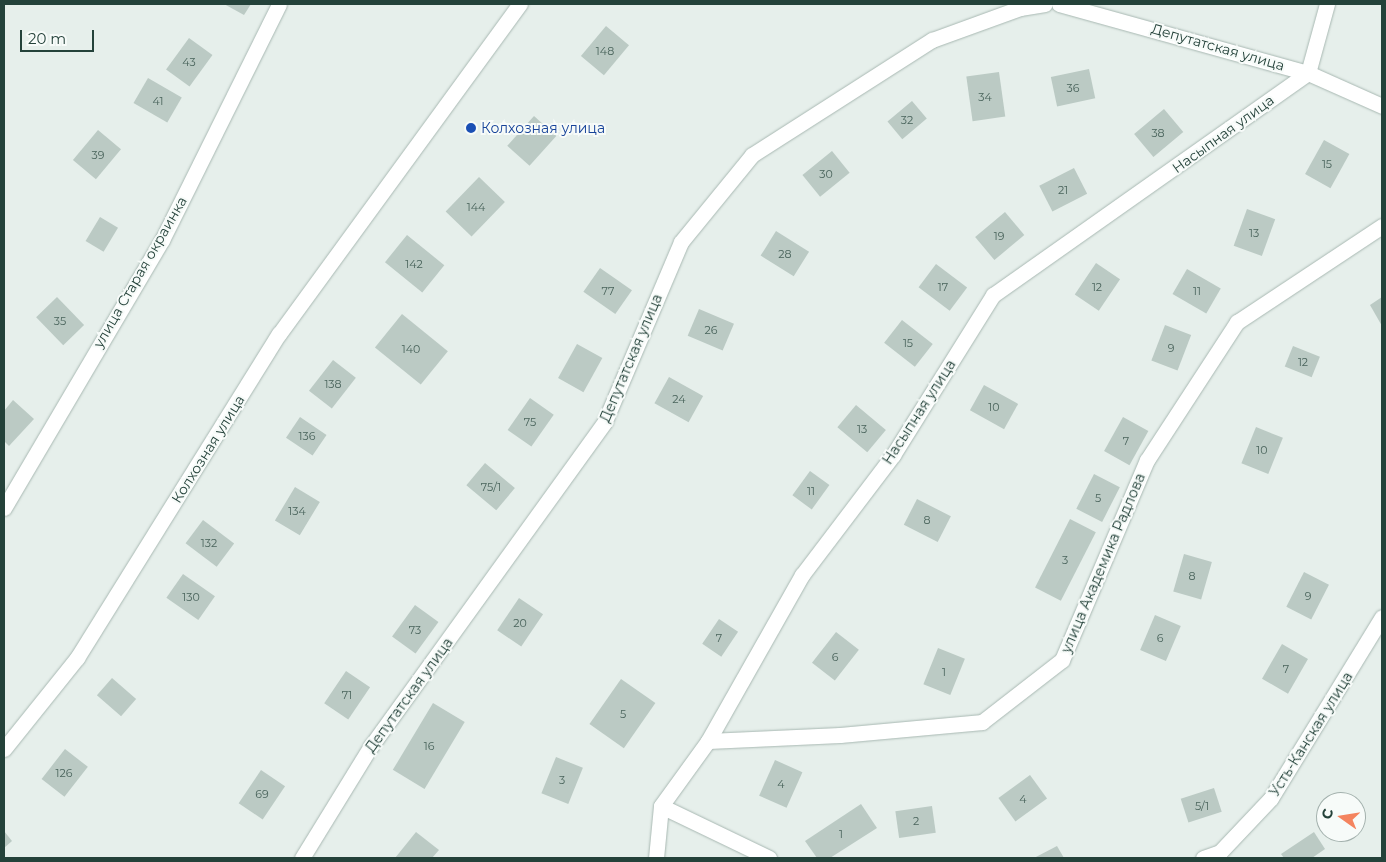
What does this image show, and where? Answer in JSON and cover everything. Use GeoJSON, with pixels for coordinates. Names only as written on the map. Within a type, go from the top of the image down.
{"type":"FeatureCollection","features":[{"type":"Feature","properties":{"kind":"street","name":"улица Старая окраинка"},"geometry":{"type":"LineString","coordinates":[[4,508],[162,240],[279,4]]}},
{"type":"Feature","properties":{"kind":"street","name":"Колхозная улица"},"geometry":{"type":"LineString","coordinates":[[4,749],[77,658],[279,334],[520,4]]}},
{"type":"Feature","properties":{"kind":"street","name":"Депутатская улица"},"geometry":{"type":"LineString","coordinates":[[302,858],[371,746],[606,421],[681,242],[752,155],[932,40],[1020,8],[1045,4]]}},
{"type":"Feature","properties":{"kind":"street","name":"Депутатская улица"},"geometry":{"type":"LineString","coordinates":[[1058,4],[1308,73],[1382,106]]}},
{"type":"Feature","properties":{"kind":"street"},"geometry":{"type":"LineString","coordinates":[[1308,73],[1327,4]]}},
{"type":"Feature","properties":{"kind":"street","name":"Насыпная улица"},"geometry":{"type":"LineString","coordinates":[[661,806],[708,741],[802,575],[893,455],[993,295],[1308,73]]}},
{"type":"Feature","properties":{"kind":"street","name":"улица Академика Радлова"},"geometry":{"type":"LineString","coordinates":[[708,741],[840,735],[982,722],[1062,660],[1147,460],[1237,322],[1382,226]]}},
{"type":"Feature","properties":{"kind":"street","name":"Усть-Канская улица"},"geometry":{"type":"LineString","coordinates":[[1203,858],[1220,852],[1271,798],[1382,617]]}},
{"type":"Feature","properties":{"kind":"street"},"geometry":{"type":"LineString","coordinates":[[656,858],[661,806],[769,858]]}},
{"type":"Feature","properties":{"kind":"building"},"geometry":{"type":"Polygon","coordinates":[[[224,4],[251,4],[244,15],[224,4]]]}},
{"type":"Feature","properties":{"kind":"building"},"geometry":{"type":"Polygon","coordinates":[[[606,26],[629,45],[604,75],[581,56],[606,26]]]}},
{"type":"Feature","properties":{"kind":"building"},"geometry":{"type":"Polygon","coordinates":[[[189,38],[212,55],[190,87],[166,70],[189,38]]]}},
{"type":"Feature","properties":{"kind":"building"},"geometry":{"type":"Polygon","coordinates":[[[1089,69],[1095,98],[1057,106],[1051,77],[1089,69]]]}},
{"type":"Feature","properties":{"kind":"building"},"geometry":{"type":"Polygon","coordinates":[[[999,72],[1005,117],[973,121],[966,77],[999,72]]]}},
{"type":"Feature","properties":{"kind":"building"},"geometry":{"type":"Polygon","coordinates":[[[148,78],[182,98],[167,123],[134,103],[148,78]]]}},
{"type":"Feature","properties":{"kind":"building"},"geometry":{"type":"Polygon","coordinates":[[[912,101],[927,119],[902,139],[887,122],[912,101]]]}},
{"type":"Feature","properties":{"kind":"building"},"geometry":{"type":"Polygon","coordinates":[[[1164,109],[1183,132],[1153,157],[1134,134],[1164,109]]]}},
{"type":"Feature","properties":{"kind":"building"},"geometry":{"type":"Polygon","coordinates":[[[534,116],[556,136],[530,166],[507,146],[534,116]]]}},
{"type":"Feature","properties":{"kind":"building"},"geometry":{"type":"Polygon","coordinates":[[[98,130],[121,149],[96,179],[73,160],[98,130]]]}},
{"type":"Feature","properties":{"kind":"building"},"geometry":{"type":"Polygon","coordinates":[[[1324,140],[1349,154],[1330,188],[1305,174],[1324,140]]]}},
{"type":"Feature","properties":{"kind":"building"},"geometry":{"type":"Polygon","coordinates":[[[832,151],[850,173],[820,197],[802,175],[832,151]]]}},
{"type":"Feature","properties":{"kind":"building"},"geometry":{"type":"Polygon","coordinates":[[[1074,168],[1087,194],[1052,212],[1039,186],[1074,168]]]}},
{"type":"Feature","properties":{"kind":"building"},"geometry":{"type":"Polygon","coordinates":[[[479,177],[505,202],[472,237],[446,212],[479,177]]]}},
{"type":"Feature","properties":{"kind":"building"},"geometry":{"type":"Polygon","coordinates":[[[1247,209],[1275,219],[1262,256],[1234,246],[1247,209]]]}},
{"type":"Feature","properties":{"kind":"building"},"geometry":{"type":"Polygon","coordinates":[[[1005,212],[1024,235],[994,260],[975,237],[1005,212]]]}},
{"type":"Feature","properties":{"kind":"building"},"geometry":{"type":"Polygon","coordinates":[[[100,217],[118,228],[104,252],[86,241],[100,217]]]}},
{"type":"Feature","properties":{"kind":"building"},"geometry":{"type":"Polygon","coordinates":[[[776,231],[809,252],[794,276],[761,256],[776,231]]]}},
{"type":"Feature","properties":{"kind":"building"},"geometry":{"type":"Polygon","coordinates":[[[407,235],[444,265],[422,292],[385,262],[407,235]]]}},
{"type":"Feature","properties":{"kind":"building"},"geometry":{"type":"Polygon","coordinates":[[[1096,263],[1120,279],[1099,311],[1075,295],[1096,263]]]}},
{"type":"Feature","properties":{"kind":"building"},"geometry":{"type":"Polygon","coordinates":[[[936,264],[967,287],[950,311],[919,287],[936,264]]]}},
{"type":"Feature","properties":{"kind":"building"},"geometry":{"type":"Polygon","coordinates":[[[600,268],[632,290],[615,314],[583,292],[600,268]]]}},
{"type":"Feature","properties":{"kind":"building"},"geometry":{"type":"Polygon","coordinates":[[[1187,269],[1221,288],[1206,314],[1172,294],[1187,269]]]}},
{"type":"Feature","properties":{"kind":"building"},"geometry":{"type":"Polygon","coordinates":[[[57,297],[84,325],[63,345],[36,317],[57,297]]]}},
{"type":"Feature","properties":{"kind":"building"},"geometry":{"type":"Polygon","coordinates":[[[1382,297],[1382,326],[1370,305],[1382,297]]]}},
{"type":"Feature","properties":{"kind":"building"},"geometry":{"type":"Polygon","coordinates":[[[699,309],[734,324],[723,351],[688,336],[699,309]]]}},
{"type":"Feature","properties":{"kind":"building"},"geometry":{"type":"Polygon","coordinates":[[[402,314],[448,351],[421,385],[375,347],[402,314]]]}},
{"type":"Feature","properties":{"kind":"building"},"geometry":{"type":"Polygon","coordinates":[[[902,320],[933,344],[915,367],[884,343],[902,320]]]}},
{"type":"Feature","properties":{"kind":"building"},"geometry":{"type":"Polygon","coordinates":[[[1165,325],[1191,335],[1178,371],[1151,360],[1165,325]]]}},
{"type":"Feature","properties":{"kind":"building"},"geometry":{"type":"Polygon","coordinates":[[[577,344],[602,358],[583,392],[558,378],[577,344]]]}},
{"type":"Feature","properties":{"kind":"building"},"geometry":{"type":"Polygon","coordinates":[[[1293,346],[1320,357],[1312,377],[1285,366],[1293,346]]]}},
{"type":"Feature","properties":{"kind":"building"},"geometry":{"type":"Polygon","coordinates":[[[333,360],[356,378],[332,409],[309,391],[333,360]]]}},
{"type":"Feature","properties":{"kind":"building"},"geometry":{"type":"Polygon","coordinates":[[[669,377],[703,396],[689,422],[654,403],[669,377]]]}},
{"type":"Feature","properties":{"kind":"building"},"geometry":{"type":"Polygon","coordinates":[[[984,385],[1018,404],[1004,429],[970,410],[984,385]]]}},
{"type":"Feature","properties":{"kind":"building"},"geometry":{"type":"Polygon","coordinates":[[[530,398],[554,415],[531,447],[508,430],[530,398]]]}},
{"type":"Feature","properties":{"kind":"building"},"geometry":{"type":"Polygon","coordinates":[[[13,400],[34,419],[9,446],[4,441],[4,411],[13,400]]]}},
{"type":"Feature","properties":{"kind":"building"},"geometry":{"type":"Polygon","coordinates":[[[856,405],[886,430],[867,452],[837,427],[856,405]]]}},
{"type":"Feature","properties":{"kind":"building"},"geometry":{"type":"Polygon","coordinates":[[[300,417],[327,435],[313,456],[286,438],[300,417]]]}},
{"type":"Feature","properties":{"kind":"building"},"geometry":{"type":"Polygon","coordinates":[[[1123,417],[1148,431],[1129,465],[1104,451],[1123,417]]]}},
{"type":"Feature","properties":{"kind":"building"},"geometry":{"type":"Polygon","coordinates":[[[1256,427],[1283,438],[1268,474],[1241,463],[1256,427]]]}},
{"type":"Feature","properties":{"kind":"building"},"geometry":{"type":"Polygon","coordinates":[[[485,463],[515,488],[496,510],[466,485],[485,463]]]}},
{"type":"Feature","properties":{"kind":"building"},"geometry":{"type":"Polygon","coordinates":[[[810,471],[829,485],[812,509],[792,495],[810,471]]]}},
{"type":"Feature","properties":{"kind":"building"},"geometry":{"type":"Polygon","coordinates":[[[1094,474],[1120,487],[1102,522],[1076,509],[1094,474]]]}},
{"type":"Feature","properties":{"kind":"building"},"geometry":{"type":"Polygon","coordinates":[[[295,487],[320,502],[300,535],[275,520],[295,487]]]}},
{"type":"Feature","properties":{"kind":"building"},"geometry":{"type":"Polygon","coordinates":[[[917,499],[951,516],[938,542],[904,525],[917,499]]]}},
{"type":"Feature","properties":{"kind":"building"},"geometry":{"type":"Polygon","coordinates":[[[1070,519],[1096,532],[1061,601],[1035,588],[1070,519]]]}},
{"type":"Feature","properties":{"kind":"building"},"geometry":{"type":"Polygon","coordinates":[[[203,520],[234,543],[217,567],[186,543],[203,520]]]}},
{"type":"Feature","properties":{"kind":"building"},"geometry":{"type":"Polygon","coordinates":[[[1184,554],[1212,562],[1201,599],[1173,591],[1184,554]]]}},
{"type":"Feature","properties":{"kind":"building"},"geometry":{"type":"Polygon","coordinates":[[[1304,572],[1329,585],[1311,619],[1286,607],[1304,572]]]}},
{"type":"Feature","properties":{"kind":"building"},"geometry":{"type":"Polygon","coordinates":[[[183,574],[215,596],[198,620],[166,598],[183,574]]]}},
{"type":"Feature","properties":{"kind":"building"},"geometry":{"type":"Polygon","coordinates":[[[519,598],[543,614],[521,647],[497,630],[519,598]]]}},
{"type":"Feature","properties":{"kind":"building"},"geometry":{"type":"Polygon","coordinates":[[[415,605],[438,622],[416,654],[392,637],[415,605]]]}},
{"type":"Feature","properties":{"kind":"building"},"geometry":{"type":"Polygon","coordinates":[[[1155,615],[1181,626],[1166,661],[1140,650],[1155,615]]]}},
{"type":"Feature","properties":{"kind":"building"},"geometry":{"type":"Polygon","coordinates":[[[719,619],[738,632],[721,657],[702,644],[719,619]]]}},
{"type":"Feature","properties":{"kind":"building"},"geometry":{"type":"Polygon","coordinates":[[[836,632],[859,650],[835,681],[812,663],[836,632]]]}},
{"type":"Feature","properties":{"kind":"building"},"geometry":{"type":"Polygon","coordinates":[[[1282,644],[1308,659],[1288,694],[1262,679],[1282,644]]]}},
{"type":"Feature","properties":{"kind":"building"},"geometry":{"type":"Polygon","coordinates":[[[938,648],[965,659],[950,695],[923,684],[938,648]]]}},
{"type":"Feature","properties":{"kind":"building"},"geometry":{"type":"Polygon","coordinates":[[[346,671],[370,687],[348,720],[324,703],[346,671]]]}},
{"type":"Feature","properties":{"kind":"building"},"geometry":{"type":"Polygon","coordinates":[[[112,678],[136,699],[121,716],[97,695],[112,678]]]}},
{"type":"Feature","properties":{"kind":"building"},"geometry":{"type":"Polygon","coordinates":[[[621,679],[655,703],[624,748],[589,724],[621,679]]]}},
{"type":"Feature","properties":{"kind":"building"},"geometry":{"type":"Polygon","coordinates":[[[433,703],[465,722],[425,789],[393,770],[433,703]]]}},
{"type":"Feature","properties":{"kind":"building"},"geometry":{"type":"Polygon","coordinates":[[[65,749],[88,767],[64,797],[42,779],[65,749]]]}},
{"type":"Feature","properties":{"kind":"building"},"geometry":{"type":"Polygon","coordinates":[[[556,757],[583,768],[568,804],[541,793],[556,757]]]}},
{"type":"Feature","properties":{"kind":"building"},"geometry":{"type":"Polygon","coordinates":[[[775,760],[802,772],[787,808],[759,796],[775,760]]]}},
{"type":"Feature","properties":{"kind":"building"},"geometry":{"type":"Polygon","coordinates":[[[261,770],[285,786],[263,819],[239,803],[261,770]]]}},
{"type":"Feature","properties":{"kind":"building"},"geometry":{"type":"Polygon","coordinates":[[[1030,775],[1047,798],[1015,821],[998,798],[1030,775]]]}},
{"type":"Feature","properties":{"kind":"building"},"geometry":{"type":"Polygon","coordinates":[[[1214,788],[1222,812],[1188,823],[1181,799],[1214,788]]]}},
{"type":"Feature","properties":{"kind":"building"},"geometry":{"type":"Polygon","coordinates":[[[861,804],[877,828],[830,858],[817,858],[805,841],[861,804]]]}},
{"type":"Feature","properties":{"kind":"building"},"geometry":{"type":"Polygon","coordinates":[[[932,806],[936,833],[899,838],[895,811],[932,806]]]}},
{"type":"Feature","properties":{"kind":"building"},"geometry":{"type":"Polygon","coordinates":[[[4,831],[12,841],[4,848],[4,831]]]}},
{"type":"Feature","properties":{"kind":"building"},"geometry":{"type":"Polygon","coordinates":[[[416,832],[439,850],[432,858],[395,858],[416,832]]]}},
{"type":"Feature","properties":{"kind":"building"},"geometry":{"type":"Polygon","coordinates":[[[1314,832],[1316,842],[1320,842],[1325,849],[1312,858],[1284,858],[1281,854],[1314,832]]]}},
{"type":"Feature","properties":{"kind":"building"},"geometry":{"type":"Polygon","coordinates":[[[1057,846],[1064,858],[1034,858],[1057,846]]]}},
{"type":"Feature","properties":{"kind":"place","name":"Колхозная улица"},"geometry":{"type":"Point","coordinates":[471,128]}}]}
